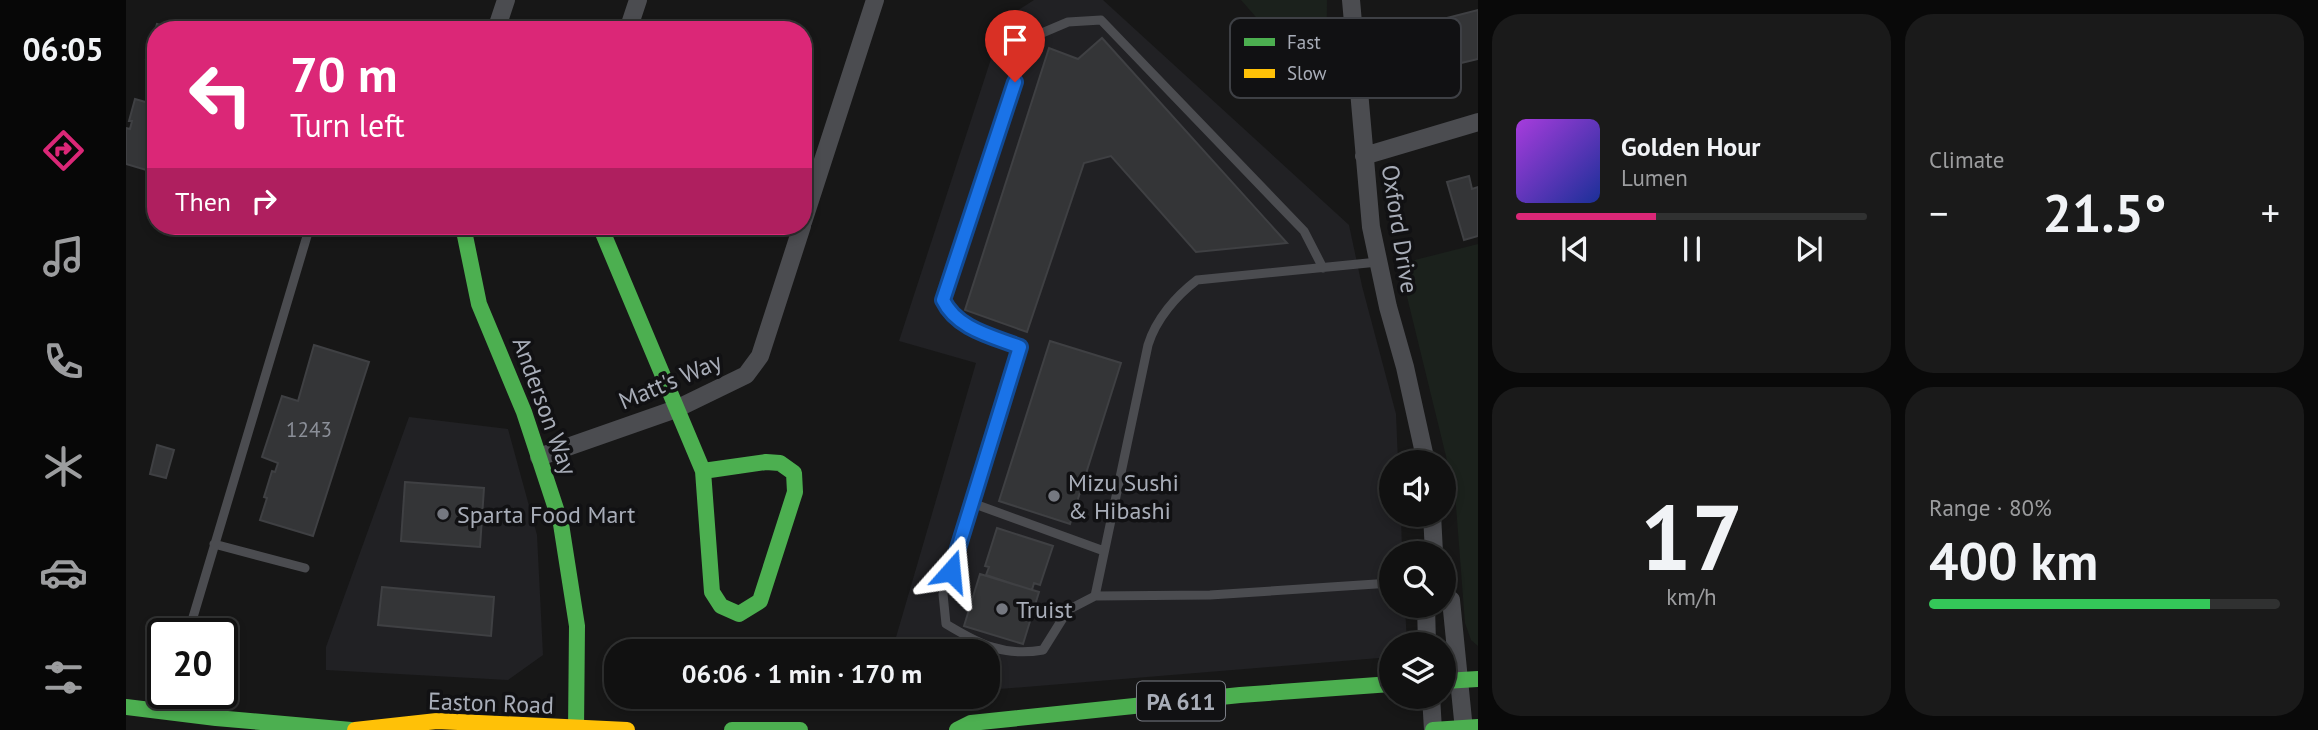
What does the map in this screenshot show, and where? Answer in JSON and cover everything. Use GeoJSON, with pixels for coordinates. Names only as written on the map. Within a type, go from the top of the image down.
{"type":"FeatureCollection","features":[{"type":"Feature","properties":{"kind":"main road","name":"Anderson Way"},"geometry":{"type":"LineString","coordinates":[[465,235],[480,304],[524,412],[561,524],[577,626],[576,729]]}},
{"type":"Feature","properties":{"kind":"main road"},"geometry":{"type":"LineString","coordinates":[[604,235],[703,471],[712,592],[721,606],[739,614],[752,608],[763,594],[795,492],[794,473],[780,463],[766,462],[703,471]]}},
{"type":"Feature","properties":{"kind":"main road","name":"PA 611"},"geometry":{"type":"LineString","coordinates":[[957,730],[971,723],[1240,695],[1379,685]]}},
{"type":"Feature","properties":{"kind":"main road","name":"Easton Road"},"geometry":{"type":"LineString","coordinates":[[126,707],[155,715],[178,708],[216,724],[353,730],[437,721],[627,730]]}},
{"type":"Feature","properties":{"kind":"main road"},"geometry":{"type":"LineString","coordinates":[[1433,730],[1469,729]]}},
{"type":"Feature","properties":{"kind":"main road"},"geometry":{"type":"LineString","coordinates":[[732,730],[800,730]]}},
{"type":"Feature","properties":{"kind":"street"},"geometry":{"type":"LineString","coordinates":[[499,21],[506,0]]}},
{"type":"Feature","properties":{"kind":"street"},"geometry":{"type":"LineString","coordinates":[[631,21],[638,0]]}},
{"type":"Feature","properties":{"kind":"street","name":"Matt's Way"},"geometry":{"type":"LineString","coordinates":[[812,196],[875,0]]}},
{"type":"Feature","properties":{"kind":"street","name":"Oxford Drive"},"geometry":{"type":"LineString","coordinates":[[1351,0],[1353,18]]}},
{"type":"Feature","properties":{"kind":"street","name":"Oxford Drive"},"geometry":{"type":"LineString","coordinates":[[1361,98],[1371,227],[1424,450]]}},
{"type":"Feature","properties":{"kind":"street"},"geometry":{"type":"LineString","coordinates":[[1364,156],[1478,122]]}},
{"type":"Feature","properties":{"kind":"street","name":"Matt's Way"},"geometry":{"type":"LineString","coordinates":[[539,457],[676,409],[746,375],[760,356],[799,235]]}},
{"type":"Feature","properties":{"kind":"street"},"geometry":{"type":"LineString","coordinates":[[1453,618],[1469,729]]}},
{"type":"Feature","properties":{"kind":"street"},"geometry":{"type":"LineString","coordinates":[[1432,709],[1433,730]]}},
{"type":"Feature","properties":{"kind":"lane"},"geometry":{"type":"LineString","coordinates":[[1323,268],[1304,231],[1101,20],[1068,22],[1035,36],[1023,57],[943,300],[949,313],[962,324],[1020,347],[943,594],[946,624],[973,641],[1022,654],[1043,650],[1068,610],[1095,596],[1210,595],[1379,584]]}},
{"type":"Feature","properties":{"kind":"lane"},"geometry":{"type":"LineString","coordinates":[[193,618],[307,235]]}},
{"type":"Feature","properties":{"kind":"lane"},"geometry":{"type":"LineString","coordinates":[[1095,596],[1151,335],[1177,295],[1197,280],[1378,262]]}},
{"type":"Feature","properties":{"kind":"lane"},"geometry":{"type":"LineString","coordinates":[[972,503],[1104,551]]}},
{"type":"Feature","properties":{"kind":"lane"},"geometry":{"type":"LineString","coordinates":[[214,544],[305,568]]}},
{"type":"Feature","properties":{"kind":"shaded area"},"geometry":{"type":"Polygon","coordinates":[[[1034,0],[1103,0],[1349,225],[1362,286],[1396,414],[1398,450],[1379,450],[1379,527],[1401,527],[1402,541],[1379,541],[1379,618],[1406,618],[1406,632],[1379,632],[1379,658],[1000,689],[1000,639],[896,639],[976,363],[899,341],[1004,19],[1034,0]]]}},
{"type":"Feature","properties":{"kind":"shaded area"},"geometry":{"type":"Polygon","coordinates":[[[1241,0],[1327,0],[1327,18],[1257,18],[1241,0]]]}},
{"type":"Feature","properties":{"kind":"shaded area"},"geometry":{"type":"Polygon","coordinates":[[[1478,244],[1478,646],[1471,640],[1465,623],[1456,506],[1456,450],[1444,450],[1399,264],[1478,244]]]}},
{"type":"Feature","properties":{"kind":"shaded area"},"geometry":{"type":"Polygon","coordinates":[[[409,417],[508,429],[537,535],[543,655],[508,680],[326,670],[326,647],[409,417]]]}},
{"type":"Feature","properties":{"kind":"building"},"geometry":{"type":"Polygon","coordinates":[[[1478,10],[1478,59],[1461,63],[1461,18],[1447,18],[1478,10]]]}},
{"type":"Feature","properties":{"kind":"building"},"geometry":{"type":"Polygon","coordinates":[[[1102,38],[1287,243],[1196,252],[1111,156],[1084,163],[1027,332],[965,310],[1049,48],[1078,59],[1102,38]]]}},
{"type":"Feature","properties":{"kind":"building"},"geometry":{"type":"Polygon","coordinates":[[[135,99],[147,102],[147,170],[126,164],[126,128],[130,129],[132,121],[129,121],[135,99]]]}},
{"type":"Feature","properties":{"kind":"building"},"geometry":{"type":"Polygon","coordinates":[[[1469,176],[1472,189],[1478,187],[1478,236],[1464,240],[1447,182],[1469,176]]]}},
{"type":"Feature","properties":{"kind":"building"},"geometry":{"type":"Polygon","coordinates":[[[1050,341],[1121,363],[1070,524],[999,501],[1050,341]]]}},
{"type":"Feature","properties":{"kind":"building"},"geometry":{"type":"Polygon","coordinates":[[[314,345],[369,362],[313,536],[260,520],[272,471],[275,472],[278,463],[262,457],[282,396],[298,401],[314,345]]]}},
{"type":"Feature","properties":{"kind":"building"},"geometry":{"type":"Polygon","coordinates":[[[157,445],[174,450],[166,478],[150,474],[157,445]]]}},
{"type":"Feature","properties":{"kind":"building","name":"Sparta Food Mart"},"geometry":{"type":"Polygon","coordinates":[[[405,482],[484,488],[480,547],[401,541],[405,482]]]}},
{"type":"Feature","properties":{"kind":"building"},"geometry":{"type":"Polygon","coordinates":[[[997,528],[1053,546],[1040,585],[1034,583],[1032,590],[986,575],[989,567],[985,566],[997,528]]]}},
{"type":"Feature","properties":{"kind":"building","name":"Truist"},"geometry":{"type":"Polygon","coordinates":[[[980,574],[1039,592],[1023,644],[964,626],[980,574]]]}},
{"type":"Feature","properties":{"kind":"building"},"geometry":{"type":"Polygon","coordinates":[[[382,587],[494,597],[491,636],[378,625],[382,587]]]}},
{"type":"Feature","properties":{"kind":"traffic: fast"},"geometry":{"type":"LineString","coordinates":[[465,235],[479,304],[524,412],[561,524],[577,626],[576,730]]}},
{"type":"Feature","properties":{"kind":"traffic: fast"},"geometry":{"type":"LineString","coordinates":[[604,235],[703,471]]}},
{"type":"Feature","properties":{"kind":"traffic: fast"},"geometry":{"type":"LineString","coordinates":[[766,462],[780,463],[794,473],[795,492],[760,601],[739,614],[721,606],[712,592],[703,471],[766,462]]}},
{"type":"Feature","properties":{"kind":"traffic: fast"},"geometry":{"type":"LineString","coordinates":[[1456,680],[1478,679]]}},
{"type":"Feature","properties":{"kind":"traffic: fast"},"geometry":{"type":"LineString","coordinates":[[957,730],[971,723],[1240,695],[1379,685]]}},
{"type":"Feature","properties":{"kind":"traffic: fast"},"geometry":{"type":"LineString","coordinates":[[126,707],[351,730]]}},
{"type":"Feature","properties":{"kind":"traffic: fast"},"geometry":{"type":"LineString","coordinates":[[1433,730],[1478,727]]}},
{"type":"Feature","properties":{"kind":"traffic: fast"},"geometry":{"type":"LineString","coordinates":[[732,730],[800,730]]}},
{"type":"Feature","properties":{"kind":"traffic: slow"},"geometry":{"type":"LineString","coordinates":[[355,730],[437,721],[627,730]]}},
{"type":"Feature","properties":{"kind":"place","name":"Mizu Sushi & Hibashi"},"geometry":{"type":"Point","coordinates":[1054,496]}},
{"type":"Feature","properties":{"kind":"place","name":"Sparta Food Mart"},"geometry":{"type":"Point","coordinates":[443,514]}},
{"type":"Feature","properties":{"kind":"place","name":"Truist"},"geometry":{"type":"Point","coordinates":[1002,609]}},
{"type":"Feature","properties":{"kind":"route"},"geometry":{"type":"LineString","coordinates":[[951,571],[1020,347],[962,324],[949,313],[943,300],[1015,82]]}}]}
